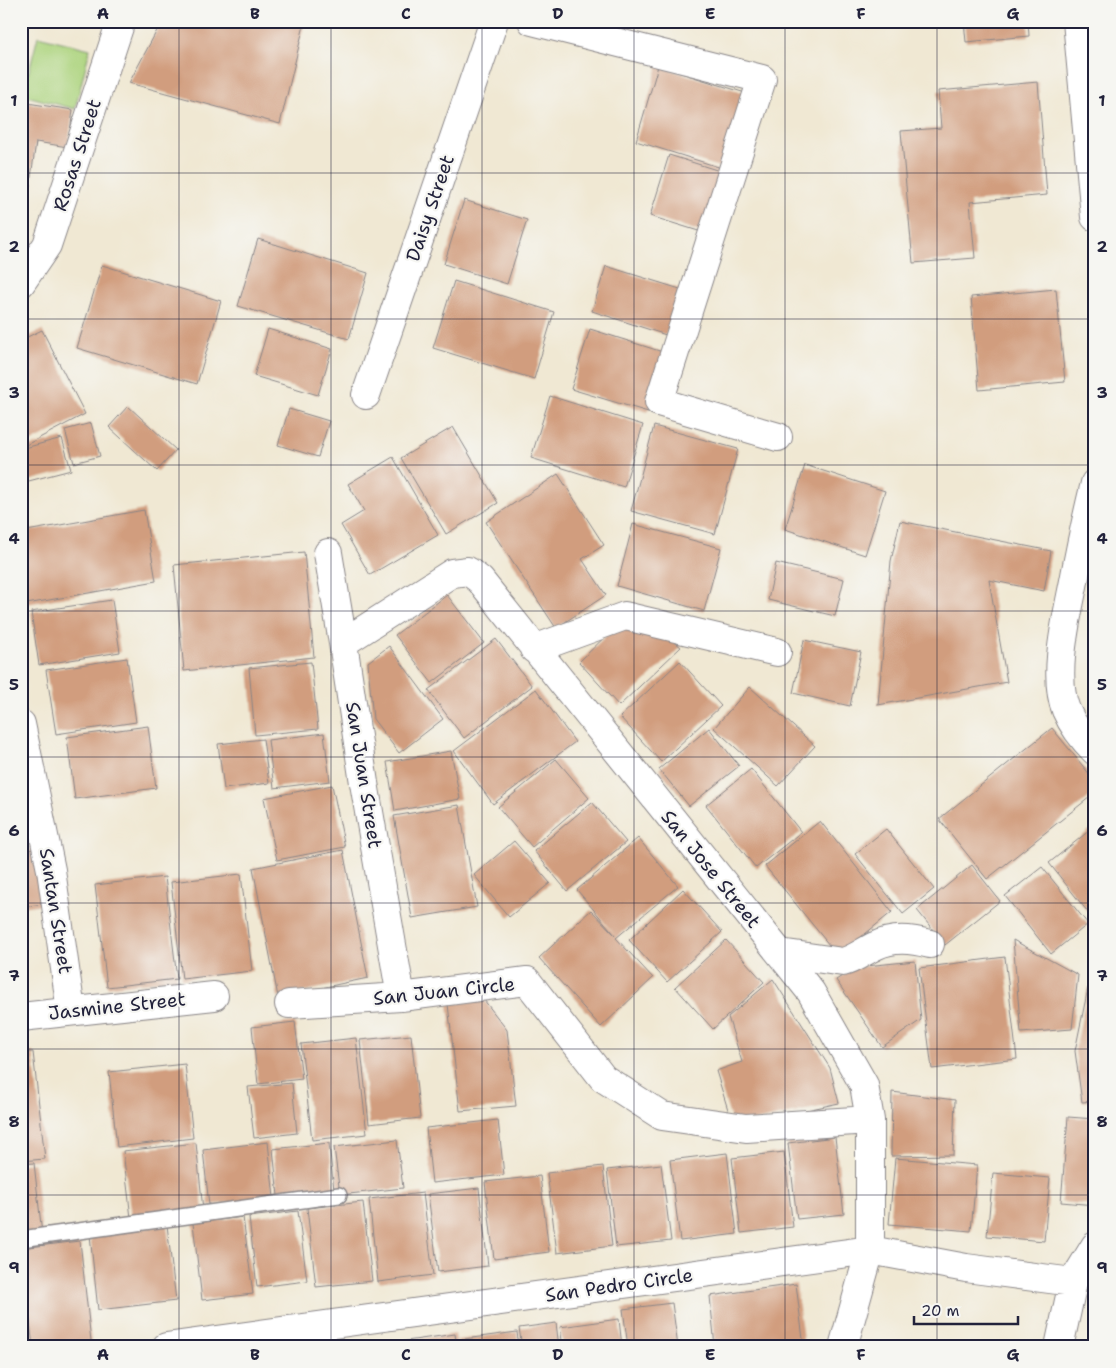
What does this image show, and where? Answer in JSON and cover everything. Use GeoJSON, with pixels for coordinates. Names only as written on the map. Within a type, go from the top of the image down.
{"type":"FeatureCollection","features":[{"type":"Feature","properties":{"kind":"street","name":"Rosas Street"},"geometry":{"type":"LineString","coordinates":[[21,283],[47,245],[121,21]]}},
{"type":"Feature","properties":{"kind":"street","name":"Daisy Street"},"geometry":{"type":"LineString","coordinates":[[366,395],[494,21]]}},
{"type":"Feature","properties":{"kind":"street"},"geometry":{"type":"LineString","coordinates":[[532,21],[762,79],[658,402],[778,437]]}},
{"type":"Feature","properties":{"kind":"street"},"geometry":{"type":"LineString","coordinates":[[1077,21],[1095,217]]}},
{"type":"Feature","properties":{"kind":"street"},"geometry":{"type":"LineString","coordinates":[[1095,483],[1064,628],[1061,662],[1061,686],[1067,711],[1087,743],[1095,751]]}},
{"type":"Feature","properties":{"kind":"street","name":"San Juan Street"},"geometry":{"type":"LineString","coordinates":[[328,553],[344,643],[364,783],[401,997]]}},
{"type":"Feature","properties":{"kind":"street","name":"San Jose Street"},"geometry":{"type":"LineString","coordinates":[[344,643],[452,573],[468,571],[480,580],[810,992],[864,1085],[870,1120],[870,1250],[843,1347]]}},
{"type":"Feature","properties":{"kind":"street"},"geometry":{"type":"LineString","coordinates":[[534,649],[625,616],[778,652]]}},
{"type":"Feature","properties":{"kind":"street","name":"Santan Street"},"geometry":{"type":"LineString","coordinates":[[21,724],[51,870],[71,1011]]}},
{"type":"Feature","properties":{"kind":"street"},"geometry":{"type":"LineString","coordinates":[[780,953],[843,962],[852,960],[875,946],[891,940],[906,939],[930,944]]}},
{"type":"Feature","properties":{"kind":"street","name":"San Juan Circle"},"geometry":{"type":"LineString","coordinates":[[289,1004],[401,997],[527,981],[603,1078],[662,1116],[746,1128],[870,1120]]}},
{"type":"Feature","properties":{"kind":"street","name":"Jasmine Street"},"geometry":{"type":"LineString","coordinates":[[21,1017],[214,996]]}},
{"type":"Feature","properties":{"kind":"street"},"geometry":{"type":"LineString","coordinates":[[1059,1347],[1073,1282],[1095,1246]]}},
{"type":"Feature","properties":{"kind":"street","name":"San Pedro Circle"},"geometry":{"type":"LineString","coordinates":[[166,1347],[870,1250],[966,1268],[1073,1282]]}},
{"type":"Feature","properties":{"kind":"lane"},"geometry":{"type":"LineString","coordinates":[[21,1239],[338,1195]]}},
{"type":"Feature","properties":{"kind":"green space"},"geometry":{"type":"Polygon","coordinates":[[[38,36],[90,49],[75,109],[23,95],[38,36]]]}},
{"type":"Feature","properties":{"kind":"building"},"geometry":{"type":"Polygon","coordinates":[[[162,21],[305,21],[280,124],[129,83],[162,21]]]}},
{"type":"Feature","properties":{"kind":"building"},"geometry":{"type":"Polygon","coordinates":[[[964,21],[1028,21],[1029,36],[966,42],[964,21]]]}},
{"type":"Feature","properties":{"kind":"building"},"geometry":{"type":"Polygon","coordinates":[[[658,66],[752,95],[728,170],[636,141],[658,66]]]}},
{"type":"Feature","properties":{"kind":"building"},"geometry":{"type":"Polygon","coordinates":[[[1038,82],[1047,195],[970,202],[975,258],[913,263],[901,131],[941,128],[938,91],[1038,82]]]}},
{"type":"Feature","properties":{"kind":"building"},"geometry":{"type":"Polygon","coordinates":[[[21,102],[73,110],[68,147],[36,142],[27,205],[21,204],[21,102]]]}},
{"type":"Feature","properties":{"kind":"building"},"geometry":{"type":"Polygon","coordinates":[[[669,155],[723,172],[705,233],[650,216],[669,155]]]}},
{"type":"Feature","properties":{"kind":"building"},"geometry":{"type":"Polygon","coordinates":[[[464,200],[527,220],[507,284],[444,264],[464,200]]]}},
{"type":"Feature","properties":{"kind":"building"},"geometry":{"type":"Polygon","coordinates":[[[258,239],[368,273],[349,339],[238,306],[258,239]]]}},
{"type":"Feature","properties":{"kind":"building"},"geometry":{"type":"Polygon","coordinates":[[[102,265],[221,301],[197,384],[77,348],[102,265]]]}},
{"type":"Feature","properties":{"kind":"building"},"geometry":{"type":"Polygon","coordinates":[[[606,266],[680,289],[666,335],[592,311],[606,266]]]}},
{"type":"Feature","properties":{"kind":"building"},"geometry":{"type":"Polygon","coordinates":[[[454,281],[554,312],[534,379],[433,348],[454,281]]]}},
{"type":"Feature","properties":{"kind":"building"},"geometry":{"type":"Polygon","coordinates":[[[1056,289],[1065,382],[979,390],[971,297],[1056,289]]]}},
{"type":"Feature","properties":{"kind":"building"},"geometry":{"type":"Polygon","coordinates":[[[268,329],[332,349],[318,395],[254,376],[268,329]]]}},
{"type":"Feature","properties":{"kind":"building"},"geometry":{"type":"Polygon","coordinates":[[[590,329],[666,353],[648,412],[571,389],[590,329]]]}},
{"type":"Feature","properties":{"kind":"building"},"geometry":{"type":"Polygon","coordinates":[[[42,330],[85,414],[26,445],[21,437],[21,340],[42,330]]]}},
{"type":"Feature","properties":{"kind":"building"},"geometry":{"type":"Polygon","coordinates":[[[550,396],[643,425],[624,487],[531,458],[550,396]]]}},
{"type":"Feature","properties":{"kind":"building"},"geometry":{"type":"Polygon","coordinates":[[[128,406],[176,450],[157,471],[109,427],[128,406]]]}},
{"type":"Feature","properties":{"kind":"building"},"geometry":{"type":"Polygon","coordinates":[[[289,409],[329,421],[318,457],[278,445],[289,409]]]}},
{"type":"Feature","properties":{"kind":"building"},"geometry":{"type":"Polygon","coordinates":[[[91,423],[100,456],[74,463],[65,430],[91,423]]]}},
{"type":"Feature","properties":{"kind":"building"},"geometry":{"type":"Polygon","coordinates":[[[654,426],[738,449],[715,534],[631,511],[654,426]]]}},
{"type":"Feature","properties":{"kind":"building"},"geometry":{"type":"Polygon","coordinates":[[[453,427],[498,503],[446,534],[401,458],[453,427]]]}},
{"type":"Feature","properties":{"kind":"building"},"geometry":{"type":"Polygon","coordinates":[[[62,438],[71,470],[21,483],[21,449],[62,438]]]}},
{"type":"Feature","properties":{"kind":"building"},"geometry":{"type":"Polygon","coordinates":[[[393,457],[438,535],[370,575],[341,525],[364,511],[348,484],[393,457]]]}},
{"type":"Feature","properties":{"kind":"building"},"geometry":{"type":"Polygon","coordinates":[[[805,465],[885,491],[865,555],[785,529],[805,465]]]}},
{"type":"Feature","properties":{"kind":"building"},"geometry":{"type":"Polygon","coordinates":[[[558,474],[604,545],[582,559],[606,595],[556,628],[486,522],[558,474]]]}},
{"type":"Feature","properties":{"kind":"building"},"geometry":{"type":"Polygon","coordinates":[[[144,510],[156,581],[21,605],[21,532],[144,510]]]}},
{"type":"Feature","properties":{"kind":"building"},"geometry":{"type":"Polygon","coordinates":[[[900,521],[1051,551],[1044,591],[989,580],[1007,682],[878,705],[891,561],[900,521]]]}},
{"type":"Feature","properties":{"kind":"building"},"geometry":{"type":"Polygon","coordinates":[[[633,524],[721,548],[704,611],[617,586],[633,524]]]}},
{"type":"Feature","properties":{"kind":"building"},"geometry":{"type":"Polygon","coordinates":[[[304,552],[314,657],[184,671],[174,565],[304,552]]]}},
{"type":"Feature","properties":{"kind":"building"},"geometry":{"type":"Polygon","coordinates":[[[776,563],[844,579],[835,616],[768,600],[776,563]]]}},
{"type":"Feature","properties":{"kind":"building"},"geometry":{"type":"Polygon","coordinates":[[[447,595],[484,643],[432,683],[395,635],[447,595]]]}},
{"type":"Feature","properties":{"kind":"building"},"geometry":{"type":"Polygon","coordinates":[[[112,600],[120,652],[39,665],[31,612],[112,600]]]}},
{"type":"Feature","properties":{"kind":"building"},"geometry":{"type":"Polygon","coordinates":[[[619,623],[666,635],[681,647],[619,706],[579,662],[619,623]]]}},
{"type":"Feature","properties":{"kind":"building"},"geometry":{"type":"Polygon","coordinates":[[[496,639],[532,686],[464,738],[428,690],[496,639]]]}},
{"type":"Feature","properties":{"kind":"building"},"geometry":{"type":"Polygon","coordinates":[[[804,640],[861,652],[850,706],[793,693],[804,640]]]}},
{"type":"Feature","properties":{"kind":"building"},"geometry":{"type":"Polygon","coordinates":[[[389,646],[443,719],[399,753],[373,719],[370,687],[368,662],[389,646]]]}},
{"type":"Feature","properties":{"kind":"building"},"geometry":{"type":"Polygon","coordinates":[[[127,658],[136,722],[56,734],[46,670],[127,658]]]}},
{"type":"Feature","properties":{"kind":"building"},"geometry":{"type":"Polygon","coordinates":[[[680,661],[721,706],[661,762],[620,717],[680,661]]]}},
{"type":"Feature","properties":{"kind":"building"},"geometry":{"type":"Polygon","coordinates":[[[311,662],[318,729],[255,735],[249,668],[311,662]]]}},
{"type":"Feature","properties":{"kind":"building"},"geometry":{"type":"Polygon","coordinates":[[[750,687],[815,746],[778,786],[714,728],[750,687]]]}},
{"type":"Feature","properties":{"kind":"building"},"geometry":{"type":"Polygon","coordinates":[[[536,689],[575,742],[493,804],[454,751],[536,689]]]}},
{"type":"Feature","properties":{"kind":"building"},"geometry":{"type":"Polygon","coordinates":[[[148,726],[156,788],[75,799],[67,737],[148,726]]]}},
{"type":"Feature","properties":{"kind":"building"},"geometry":{"type":"Polygon","coordinates":[[[709,728],[739,766],[689,806],[659,769],[709,728]]]}},
{"type":"Feature","properties":{"kind":"building"},"geometry":{"type":"Polygon","coordinates":[[[1052,728],[1095,781],[1095,793],[987,879],[939,819],[1052,728]]]}},
{"type":"Feature","properties":{"kind":"building"},"geometry":{"type":"Polygon","coordinates":[[[324,733],[330,781],[274,788],[268,740],[324,733]]]}},
{"type":"Feature","properties":{"kind":"building"},"geometry":{"type":"Polygon","coordinates":[[[263,739],[269,783],[224,789],[218,744],[263,739]]]}},
{"type":"Feature","properties":{"kind":"building"},"geometry":{"type":"Polygon","coordinates":[[[451,751],[460,799],[395,811],[387,762],[451,751]]]}},
{"type":"Feature","properties":{"kind":"building"},"geometry":{"type":"Polygon","coordinates":[[[556,759],[589,798],[532,847],[498,807],[556,759]]]}},
{"type":"Feature","properties":{"kind":"building"},"geometry":{"type":"Polygon","coordinates":[[[751,769],[801,832],[756,868],[706,805],[751,769]]]}},
{"type":"Feature","properties":{"kind":"building"},"geometry":{"type":"Polygon","coordinates":[[[332,785],[345,847],[277,860],[264,798],[332,785]]]}},
{"type":"Feature","properties":{"kind":"building"},"geometry":{"type":"Polygon","coordinates":[[[592,802],[626,842],[567,891],[534,851],[592,802]]]}},
{"type":"Feature","properties":{"kind":"building"},"geometry":{"type":"Polygon","coordinates":[[[459,805],[477,907],[412,918],[394,816],[459,805]]]}},
{"type":"Feature","properties":{"kind":"building"},"geometry":{"type":"Polygon","coordinates":[[[820,821],[892,912],[838,956],[765,866],[820,821]]]}},
{"type":"Feature","properties":{"kind":"building"},"geometry":{"type":"Polygon","coordinates":[[[1095,826],[1095,921],[1049,863],[1095,826]]]}},
{"type":"Feature","properties":{"kind":"building"},"geometry":{"type":"Polygon","coordinates":[[[886,829],[934,889],[903,914],[855,854],[886,829]]]}},
{"type":"Feature","properties":{"kind":"building"},"geometry":{"type":"Polygon","coordinates":[[[638,838],[678,886],[616,938],[653,978],[601,1027],[539,958],[591,910],[615,935],[577,890],[638,838]]]}},
{"type":"Feature","properties":{"kind":"building"},"geometry":{"type":"Polygon","coordinates":[[[514,841],[550,883],[509,917],[474,875],[514,841]]]}},
{"type":"Feature","properties":{"kind":"building"},"geometry":{"type":"Polygon","coordinates":[[[35,849],[43,904],[21,907],[21,851],[35,849]]]}},
{"type":"Feature","properties":{"kind":"building"},"geometry":{"type":"Polygon","coordinates":[[[343,850],[368,978],[278,997],[253,868],[343,850]]]}},
{"type":"Feature","properties":{"kind":"building"},"geometry":{"type":"Polygon","coordinates":[[[972,865],[1000,901],[945,945],[917,910],[972,865]]]}},
{"type":"Feature","properties":{"kind":"building"},"geometry":{"type":"Polygon","coordinates":[[[1042,867],[1088,924],[1051,954],[1005,896],[1042,867]]]}},
{"type":"Feature","properties":{"kind":"building"},"geometry":{"type":"Polygon","coordinates":[[[241,874],[252,971],[182,979],[171,882],[241,874]]]}},
{"type":"Feature","properties":{"kind":"building"},"geometry":{"type":"Polygon","coordinates":[[[165,877],[177,979],[107,987],[95,885],[165,877]]]}},
{"type":"Feature","properties":{"kind":"building"},"geometry":{"type":"Polygon","coordinates":[[[683,889],[722,932],[667,982],[629,940],[683,889]]]}},
{"type":"Feature","properties":{"kind":"building"},"geometry":{"type":"Polygon","coordinates":[[[726,940],[764,982],[713,1029],[675,987],[726,940]]]}},
{"type":"Feature","properties":{"kind":"building"},"geometry":{"type":"Polygon","coordinates":[[[1013,940],[1078,975],[1072,1029],[1021,1033],[1013,940]]]}},
{"type":"Feature","properties":{"kind":"building"},"geometry":{"type":"Polygon","coordinates":[[[1005,957],[1017,1059],[932,1069],[919,968],[1005,957]]]}},
{"type":"Feature","properties":{"kind":"building"},"geometry":{"type":"Polygon","coordinates":[[[915,961],[921,1020],[882,1047],[836,980],[856,967],[915,961]]]}},
{"type":"Feature","properties":{"kind":"building"},"geometry":{"type":"Polygon","coordinates":[[[773,979],[830,1068],[839,1103],[733,1126],[716,1071],[742,1062],[728,1017],[773,979]]]}},
{"type":"Feature","properties":{"kind":"building"},"geometry":{"type":"Polygon","coordinates":[[[1088,988],[1095,991],[1095,1101],[1082,1102],[1075,1051],[1088,988]]]}},
{"type":"Feature","properties":{"kind":"building"},"geometry":{"type":"Polygon","coordinates":[[[484,1000],[507,1030],[516,1106],[460,1111],[448,1004],[484,1000]]]}},
{"type":"Feature","properties":{"kind":"building"},"geometry":{"type":"Polygon","coordinates":[[[295,1022],[302,1079],[258,1084],[252,1027],[295,1022]]]}},
{"type":"Feature","properties":{"kind":"building"},"geometry":{"type":"Polygon","coordinates":[[[411,1035],[420,1118],[369,1124],[360,1040],[411,1035]]]}},
{"type":"Feature","properties":{"kind":"building"},"geometry":{"type":"Polygon","coordinates":[[[356,1038],[367,1134],[312,1140],[301,1044],[356,1038]]]}},
{"type":"Feature","properties":{"kind":"building"},"geometry":{"type":"Polygon","coordinates":[[[33,1052],[45,1159],[21,1161],[21,1053],[33,1052]]]}},
{"type":"Feature","properties":{"kind":"building"},"geometry":{"type":"Polygon","coordinates":[[[185,1064],[193,1138],[117,1147],[109,1072],[185,1064]]]}},
{"type":"Feature","properties":{"kind":"building"},"geometry":{"type":"Polygon","coordinates":[[[292,1083],[297,1133],[254,1138],[248,1087],[292,1083]]]}},
{"type":"Feature","properties":{"kind":"building"},"geometry":{"type":"Polygon","coordinates":[[[892,1092],[955,1100],[953,1155],[891,1156],[892,1092]]]}},
{"type":"Feature","properties":{"kind":"building"},"geometry":{"type":"Polygon","coordinates":[[[1068,1117],[1095,1119],[1095,1205],[1061,1202],[1068,1117]]]}},
{"type":"Feature","properties":{"kind":"building"},"geometry":{"type":"Polygon","coordinates":[[[498,1120],[504,1175],[432,1183],[426,1128],[498,1120]]]}},
{"type":"Feature","properties":{"kind":"building"},"geometry":{"type":"Polygon","coordinates":[[[835,1137],[844,1214],[797,1219],[788,1143],[835,1137]]]}},
{"type":"Feature","properties":{"kind":"building"},"geometry":{"type":"Polygon","coordinates":[[[397,1140],[403,1188],[340,1195],[334,1147],[397,1140]]]}},
{"type":"Feature","properties":{"kind":"building"},"geometry":{"type":"Polygon","coordinates":[[[268,1142],[274,1198],[209,1205],[203,1150],[268,1142]]]}},
{"type":"Feature","properties":{"kind":"building"},"geometry":{"type":"Polygon","coordinates":[[[196,1143],[203,1210],[131,1218],[123,1151],[196,1143]]]}},
{"type":"Feature","properties":{"kind":"building"},"geometry":{"type":"Polygon","coordinates":[[[329,1143],[334,1190],[278,1196],[273,1149],[329,1143]]]}},
{"type":"Feature","properties":{"kind":"building"},"geometry":{"type":"Polygon","coordinates":[[[784,1152],[793,1227],[741,1233],[732,1158],[784,1152]]]}},
{"type":"Feature","properties":{"kind":"building"},"geometry":{"type":"Polygon","coordinates":[[[727,1153],[737,1234],[680,1241],[670,1160],[727,1153]]]}},
{"type":"Feature","properties":{"kind":"building"},"geometry":{"type":"Polygon","coordinates":[[[895,1158],[977,1165],[971,1231],[889,1224],[895,1158]]]}},
{"type":"Feature","properties":{"kind":"building"},"geometry":{"type":"Polygon","coordinates":[[[34,1163],[42,1234],[21,1237],[21,1164],[34,1163]]]}},
{"type":"Feature","properties":{"kind":"building"},"geometry":{"type":"Polygon","coordinates":[[[661,1164],[671,1241],[616,1247],[607,1170],[661,1164]]]}},
{"type":"Feature","properties":{"kind":"building"},"geometry":{"type":"Polygon","coordinates":[[[603,1166],[612,1246],[557,1253],[547,1173],[603,1166]]]}},
{"type":"Feature","properties":{"kind":"building"},"geometry":{"type":"Polygon","coordinates":[[[993,1173],[1050,1178],[1044,1241],[987,1236],[993,1173]]]}},
{"type":"Feature","properties":{"kind":"building"},"geometry":{"type":"Polygon","coordinates":[[[540,1176],[549,1252],[494,1259],[485,1182],[540,1176]]]}},
{"type":"Feature","properties":{"kind":"building"},"geometry":{"type":"Polygon","coordinates":[[[479,1188],[488,1266],[438,1272],[428,1194],[479,1188]]]}},
{"type":"Feature","properties":{"kind":"building"},"geometry":{"type":"Polygon","coordinates":[[[423,1193],[433,1275],[378,1282],[369,1199],[423,1193]]]}},
{"type":"Feature","properties":{"kind":"building"},"geometry":{"type":"Polygon","coordinates":[[[363,1202],[372,1281],[316,1287],[307,1208],[363,1202]]]}},
{"type":"Feature","properties":{"kind":"building"},"geometry":{"type":"Polygon","coordinates":[[[298,1211],[307,1281],[257,1287],[249,1217],[298,1211]]]}},
{"type":"Feature","properties":{"kind":"building"},"geometry":{"type":"Polygon","coordinates":[[[243,1217],[253,1294],[202,1300],[193,1223],[243,1217]]]}},
{"type":"Feature","properties":{"kind":"building"},"geometry":{"type":"Polygon","coordinates":[[[167,1225],[176,1301],[98,1310],[90,1235],[167,1225]]]}},
{"type":"Feature","properties":{"kind":"building"},"geometry":{"type":"Polygon","coordinates":[[[80,1241],[91,1341],[33,1347],[21,1248],[80,1241]]]}},
{"type":"Feature","properties":{"kind":"building"},"geometry":{"type":"Polygon","coordinates":[[[796,1284],[803,1339],[799,1347],[715,1347],[710,1296],[796,1284]]]}},
{"type":"Feature","properties":{"kind":"building"},"geometry":{"type":"Polygon","coordinates":[[[672,1303],[678,1347],[628,1347],[623,1309],[672,1303]]]}},
{"type":"Feature","properties":{"kind":"building"},"geometry":{"type":"Polygon","coordinates":[[[619,1319],[622,1347],[563,1347],[560,1327],[619,1319]]]}},
{"type":"Feature","properties":{"kind":"building"},"geometry":{"type":"Polygon","coordinates":[[[556,1323],[559,1347],[522,1347],[519,1328],[556,1323]]]}},
{"type":"Feature","properties":{"kind":"building"},"geometry":{"type":"Polygon","coordinates":[[[517,1332],[519,1347],[458,1347],[457,1340],[517,1332]]]}},
{"type":"Feature","properties":{"kind":"building"},"geometry":{"type":"Polygon","coordinates":[[[455,1334],[457,1347],[401,1347],[400,1342],[455,1334]]]}},
{"type":"Feature","properties":{"kind":"building"},"geometry":{"type":"Polygon","coordinates":[[[394,1342],[394,1347],[371,1347],[371,1346],[394,1342]]]}}]}
